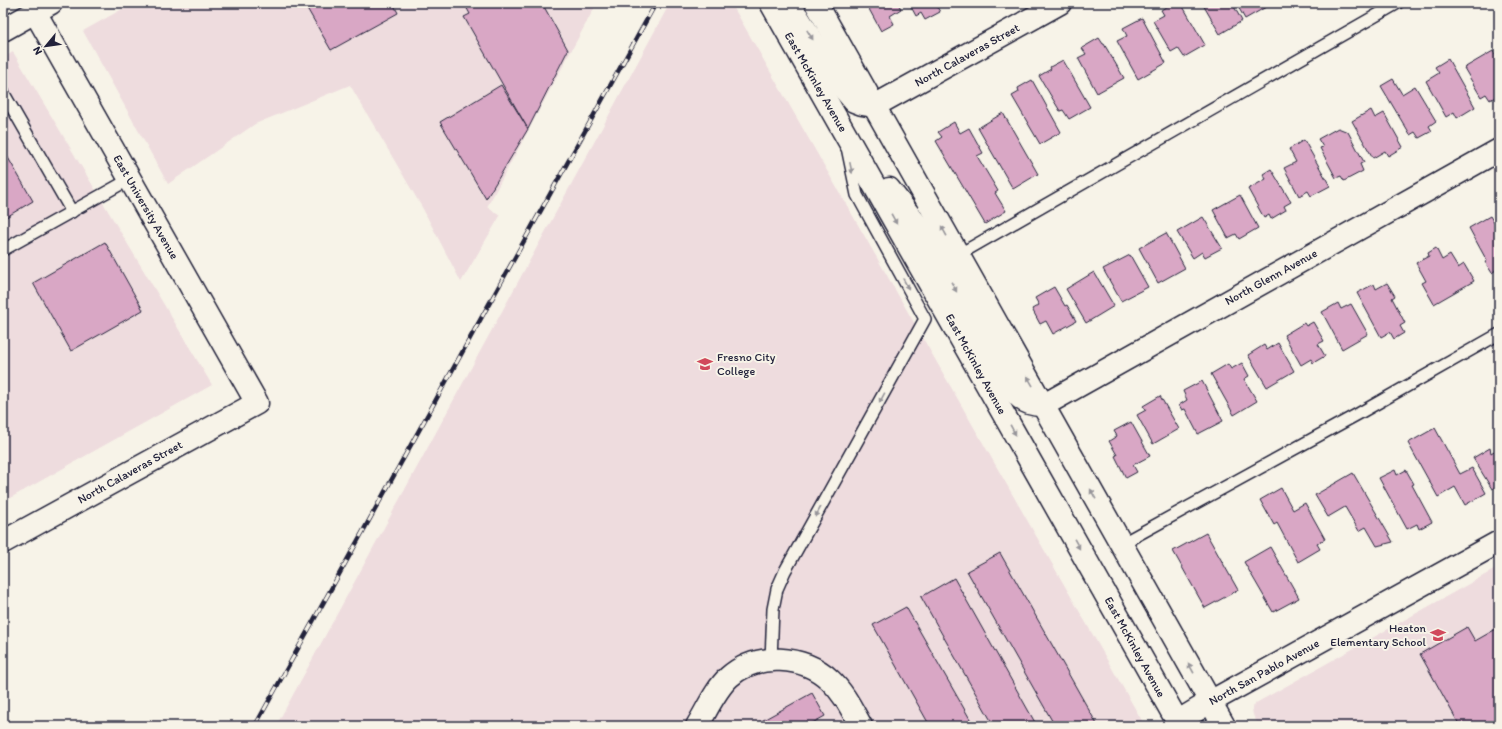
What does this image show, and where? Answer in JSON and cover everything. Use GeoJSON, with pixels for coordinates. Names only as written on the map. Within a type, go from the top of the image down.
{"type":"FeatureCollection","features":[{"type":"Feature","properties":{"kind":"main road","name":"East McKinley Avenue"},"geometry":{"type":"LineString","coordinates":[[771,3],[1178,724]]}},
{"type":"Feature","properties":{"kind":"main road"},"geometry":{"type":"LineString","coordinates":[[789,3],[840,84],[854,101],[874,106]]}},
{"type":"Feature","properties":{"kind":"main road"},"geometry":{"type":"LineString","coordinates":[[816,3],[1224,726]]}},
{"type":"Feature","properties":{"kind":"main road","name":"North Calaveras Street"},"geometry":{"type":"LineString","coordinates":[[874,106],[1060,3]]}},
{"type":"Feature","properties":{"kind":"main road"},"geometry":{"type":"LineString","coordinates":[[3,30],[40,6]]}},
{"type":"Feature","properties":{"kind":"main road","name":"East University Avenue"},"geometry":{"type":"LineString","coordinates":[[40,6],[130,179],[257,402]]}},
{"type":"Feature","properties":{"kind":"main road"},"geometry":{"type":"LineString","coordinates":[[843,129],[921,230],[1014,392],[1024,402],[1034,406],[1044,405]]}},
{"type":"Feature","properties":{"kind":"main road","name":"North Glenn Avenue"},"geometry":{"type":"LineString","coordinates":[[1044,405],[1499,150]]}},
{"type":"Feature","properties":{"kind":"main road","name":"North Calaveras Street"},"geometry":{"type":"LineString","coordinates":[[3,542],[257,402]]}},
{"type":"Feature","properties":{"kind":"main road","name":"North San Pablo Avenue"},"geometry":{"type":"LineString","coordinates":[[1178,724],[1210,702],[1499,542]]}},
{"type":"Feature","properties":{"kind":"main road"},"geometry":{"type":"LineString","coordinates":[[698,726],[720,688],[730,677],[742,669],[756,663],[770,660],[781,660],[803,664],[823,674],[842,693],[861,726]]}},
{"type":"Feature","properties":{"kind":"lane"},"geometry":{"type":"LineString","coordinates":[[958,255],[1398,3]]}},
{"type":"Feature","properties":{"kind":"lane"},"geometry":{"type":"LineString","coordinates":[[3,92],[72,212]]}},
{"type":"Feature","properties":{"kind":"lane"},"geometry":{"type":"LineString","coordinates":[[770,660],[773,609],[777,589],[785,571],[925,319],[857,195],[843,129]]}},
{"type":"Feature","properties":{"kind":"lane"},"geometry":{"type":"LineString","coordinates":[[3,250],[130,179]]}},
{"type":"Feature","properties":{"kind":"lane"},"geometry":{"type":"LineString","coordinates":[[1121,544],[1358,414],[1499,334]]}},
{"type":"Feature","properties":{"kind":"shaded area"},"geometry":{"type":"Polygon","coordinates":[[[133,3],[597,3],[487,207],[500,216],[461,282],[423,209],[350,85],[255,124],[168,184],[83,31],[133,3]]]}},
{"type":"Feature","properties":{"kind":"shaded area","name":"Fresno City College"},"geometry":{"type":"Polygon","coordinates":[[[670,3],[731,3],[1145,726],[276,726],[670,3]]]}},
{"type":"Feature","properties":{"kind":"shaded area"},"geometry":{"type":"Polygon","coordinates":[[[13,52],[212,385],[3,502],[3,58],[13,52]]]}},
{"type":"Feature","properties":{"kind":"shaded area","name":"Heaton Elementary School"},"geometry":{"type":"Polygon","coordinates":[[[1499,567],[1499,726],[1259,726],[1253,715],[1252,708],[1256,703],[1499,567]]]}},
{"type":"Feature","properties":{"kind":"building"},"geometry":{"type":"Polygon","coordinates":[[[304,3],[393,3],[398,13],[331,50],[304,3]]]}},
{"type":"Feature","properties":{"kind":"building"},"geometry":{"type":"Polygon","coordinates":[[[464,3],[542,3],[568,50],[528,129],[464,17],[470,14],[464,3]]]}},
{"type":"Feature","properties":{"kind":"building"},"geometry":{"type":"Polygon","coordinates":[[[879,3],[898,3],[901,9],[890,16],[894,24],[881,31],[869,9],[879,3]]]}},
{"type":"Feature","properties":{"kind":"building"},"geometry":{"type":"Polygon","coordinates":[[[909,3],[939,3],[936,5],[940,12],[925,20],[921,13],[916,16],[909,3]]]}},
{"type":"Feature","properties":{"kind":"building"},"geometry":{"type":"Polygon","coordinates":[[[1173,3],[1181,3],[1205,45],[1184,57],[1178,48],[1171,52],[1153,21],[1164,15],[1161,10],[1173,3]]]}},
{"type":"Feature","properties":{"kind":"building"},"geometry":{"type":"Polygon","coordinates":[[[1202,3],[1232,3],[1242,21],[1220,34],[1202,3]]]}},
{"type":"Feature","properties":{"kind":"building"},"geometry":{"type":"Polygon","coordinates":[[[1236,3],[1273,3],[1245,19],[1236,3]]]}},
{"type":"Feature","properties":{"kind":"building"},"geometry":{"type":"Polygon","coordinates":[[[1142,18],[1166,63],[1138,79],[1117,41],[1127,36],[1123,28],[1142,18]]]}},
{"type":"Feature","properties":{"kind":"building"},"geometry":{"type":"Polygon","coordinates":[[[1099,38],[1124,78],[1097,93],[1078,58],[1086,54],[1082,48],[1099,38]]]}},
{"type":"Feature","properties":{"kind":"building"},"geometry":{"type":"Polygon","coordinates":[[[1493,51],[1499,62],[1499,95],[1490,100],[1486,94],[1481,97],[1464,68],[1493,51]]]}},
{"type":"Feature","properties":{"kind":"building"},"geometry":{"type":"Polygon","coordinates":[[[1448,59],[1475,107],[1457,118],[1454,112],[1446,117],[1426,81],[1439,73],[1435,67],[1448,59]]]}},
{"type":"Feature","properties":{"kind":"building"},"geometry":{"type":"Polygon","coordinates":[[[1063,60],[1090,107],[1069,119],[1063,110],[1060,111],[1039,76],[1051,69],[1050,67],[1063,60]]]}},
{"type":"Feature","properties":{"kind":"building"},"geometry":{"type":"Polygon","coordinates":[[[1393,79],[1402,94],[1415,86],[1436,121],[1429,126],[1432,131],[1419,138],[1415,132],[1410,135],[1381,86],[1393,79]]]}},
{"type":"Feature","properties":{"kind":"building"},"geometry":{"type":"Polygon","coordinates":[[[1032,80],[1061,132],[1040,144],[1012,96],[1019,92],[1018,88],[1032,80]]]}},
{"type":"Feature","properties":{"kind":"building"},"geometry":{"type":"Polygon","coordinates":[[[501,85],[528,129],[486,199],[440,122],[501,85]]]}},
{"type":"Feature","properties":{"kind":"building"},"geometry":{"type":"Polygon","coordinates":[[[1371,110],[1375,118],[1384,113],[1403,147],[1388,156],[1385,151],[1373,158],[1352,121],[1371,110]]]}},
{"type":"Feature","properties":{"kind":"building"},"geometry":{"type":"Polygon","coordinates":[[[1003,113],[1038,174],[1013,189],[978,128],[1003,113]]]}},
{"type":"Feature","properties":{"kind":"building"},"geometry":{"type":"Polygon","coordinates":[[[954,122],[960,133],[969,128],[983,153],[977,156],[998,191],[995,193],[1006,211],[985,224],[936,141],[942,137],[938,132],[954,122]]]}},
{"type":"Feature","properties":{"kind":"building"},"geometry":{"type":"Polygon","coordinates":[[[1338,128],[1348,132],[1364,162],[1360,164],[1363,171],[1344,181],[1341,176],[1336,178],[1320,148],[1323,147],[1318,139],[1338,128]]]}},
{"type":"Feature","properties":{"kind":"building"},"geometry":{"type":"Polygon","coordinates":[[[1304,140],[1330,186],[1311,196],[1308,191],[1299,196],[1284,168],[1296,162],[1289,149],[1304,140]]]}},
{"type":"Feature","properties":{"kind":"building"},"geometry":{"type":"Polygon","coordinates":[[[3,149],[33,201],[3,219],[3,149]]]}},
{"type":"Feature","properties":{"kind":"building"},"geometry":{"type":"Polygon","coordinates":[[[1271,169],[1291,202],[1284,206],[1286,210],[1271,219],[1269,215],[1264,218],[1248,189],[1266,179],[1263,174],[1271,169]]]}},
{"type":"Feature","properties":{"kind":"building"},"geometry":{"type":"Polygon","coordinates":[[[1240,195],[1258,228],[1239,239],[1236,234],[1228,238],[1213,210],[1240,195]]]}},
{"type":"Feature","properties":{"kind":"building"},"geometry":{"type":"Polygon","coordinates":[[[1490,216],[1499,231],[1499,235],[1497,236],[1499,241],[1499,272],[1497,269],[1492,273],[1485,262],[1487,261],[1469,228],[1490,216]]]}},
{"type":"Feature","properties":{"kind":"building"},"geometry":{"type":"Polygon","coordinates":[[[1203,217],[1222,248],[1205,257],[1202,252],[1193,258],[1177,232],[1203,217]]]}},
{"type":"Feature","properties":{"kind":"building"},"geometry":{"type":"Polygon","coordinates":[[[1166,233],[1185,268],[1158,283],[1139,248],[1166,233]]]}},
{"type":"Feature","properties":{"kind":"building"},"geometry":{"type":"Polygon","coordinates":[[[105,242],[143,310],[71,351],[33,283],[105,242]]]}},
{"type":"Feature","properties":{"kind":"building"},"geometry":{"type":"Polygon","coordinates":[[[1436,248],[1442,260],[1450,255],[1458,268],[1464,264],[1474,281],[1434,304],[1422,283],[1426,281],[1416,263],[1429,256],[1428,253],[1436,248]]]}},
{"type":"Feature","properties":{"kind":"building"},"geometry":{"type":"Polygon","coordinates":[[[1130,255],[1148,287],[1121,301],[1103,269],[1130,255]]]}},
{"type":"Feature","properties":{"kind":"building"},"geometry":{"type":"Polygon","coordinates":[[[1094,272],[1114,306],[1086,323],[1066,289],[1094,272]]]}},
{"type":"Feature","properties":{"kind":"building"},"geometry":{"type":"Polygon","coordinates":[[[1387,283],[1395,296],[1392,298],[1405,323],[1400,326],[1404,333],[1394,339],[1390,332],[1381,337],[1357,293],[1374,284],[1376,289],[1387,283]]]}},
{"type":"Feature","properties":{"kind":"building"},"geometry":{"type":"Polygon","coordinates":[[[1054,287],[1076,321],[1053,334],[1046,321],[1040,324],[1032,309],[1039,305],[1035,298],[1054,287]]]}},
{"type":"Feature","properties":{"kind":"building"},"geometry":{"type":"Polygon","coordinates":[[[1338,303],[1341,309],[1351,304],[1368,334],[1342,349],[1322,312],[1338,303]]]}},
{"type":"Feature","properties":{"kind":"building"},"geometry":{"type":"Polygon","coordinates":[[[1313,322],[1324,341],[1318,344],[1325,356],[1313,363],[1311,359],[1301,365],[1284,335],[1304,323],[1306,326],[1313,322]]]}},
{"type":"Feature","properties":{"kind":"building"},"geometry":{"type":"Polygon","coordinates":[[[1278,343],[1294,371],[1267,387],[1248,355],[1264,345],[1267,350],[1278,343]]]}},
{"type":"Feature","properties":{"kind":"building"},"geometry":{"type":"Polygon","coordinates":[[[1242,363],[1249,376],[1244,379],[1257,401],[1234,415],[1211,374],[1228,364],[1231,369],[1242,363]]]}},
{"type":"Feature","properties":{"kind":"building"},"geometry":{"type":"Polygon","coordinates":[[[1202,381],[1223,421],[1198,434],[1185,409],[1182,410],[1179,405],[1187,400],[1183,391],[1202,381]]]}},
{"type":"Feature","properties":{"kind":"building"},"geometry":{"type":"Polygon","coordinates":[[[1160,396],[1179,429],[1153,444],[1137,415],[1146,410],[1143,406],[1160,396]]]}},
{"type":"Feature","properties":{"kind":"building"},"geometry":{"type":"Polygon","coordinates":[[[1131,422],[1150,456],[1133,465],[1137,472],[1126,478],[1115,456],[1117,455],[1109,441],[1117,436],[1114,431],[1131,422]]]}},
{"type":"Feature","properties":{"kind":"building"},"geometry":{"type":"Polygon","coordinates":[[[1435,428],[1460,474],[1472,468],[1486,493],[1465,505],[1455,487],[1438,497],[1408,443],[1435,428]]]}},
{"type":"Feature","properties":{"kind":"building"},"geometry":{"type":"Polygon","coordinates":[[[1490,448],[1491,453],[1499,448],[1499,485],[1492,489],[1473,458],[1490,448]]]}},
{"type":"Feature","properties":{"kind":"building"},"geometry":{"type":"Polygon","coordinates":[[[1395,470],[1397,475],[1406,470],[1414,484],[1412,485],[1432,522],[1419,529],[1417,524],[1407,529],[1379,478],[1395,470]]]}},
{"type":"Feature","properties":{"kind":"building"},"geometry":{"type":"Polygon","coordinates":[[[1353,473],[1393,542],[1377,546],[1366,527],[1359,531],[1345,507],[1328,517],[1315,495],[1353,473]]]}},
{"type":"Feature","properties":{"kind":"building"},"geometry":{"type":"Polygon","coordinates":[[[1281,488],[1293,510],[1305,503],[1325,539],[1317,544],[1320,549],[1298,562],[1277,523],[1274,525],[1260,500],[1281,488]]]}},
{"type":"Feature","properties":{"kind":"building"},"geometry":{"type":"Polygon","coordinates":[[[1206,533],[1238,590],[1205,608],[1173,551],[1206,533]]]}},
{"type":"Feature","properties":{"kind":"building"},"geometry":{"type":"Polygon","coordinates":[[[1270,547],[1299,598],[1273,612],[1244,562],[1270,547]]]}},
{"type":"Feature","properties":{"kind":"building"},"geometry":{"type":"Polygon","coordinates":[[[1000,553],[1098,726],[1055,726],[967,571],[1000,553]]]}},
{"type":"Feature","properties":{"kind":"building"},"geometry":{"type":"Polygon","coordinates":[[[954,578],[1037,726],[994,726],[921,597],[954,578]]]}},
{"type":"Feature","properties":{"kind":"building"},"geometry":{"type":"Polygon","coordinates":[[[906,607],[974,726],[930,726],[873,625],[906,607]]]}},
{"type":"Feature","properties":{"kind":"building"},"geometry":{"type":"Polygon","coordinates":[[[1467,627],[1475,641],[1496,629],[1499,634],[1499,726],[1460,726],[1420,654],[1467,627]]]}},
{"type":"Feature","properties":{"kind":"building"},"geometry":{"type":"Polygon","coordinates":[[[812,693],[825,716],[807,726],[758,726],[756,724],[812,693]]]}},
{"type":"Feature","properties":{"kind":"railway"},"geometry":{"type":"LineString","coordinates":[[255,726],[656,3]]}},
{"type":"Feature","properties":{"kind":"place","name":"Fresno City College"},"geometry":{"type":"Point","coordinates":[705,364]}},
{"type":"Feature","properties":{"kind":"place","name":"Heaton Elementary School"},"geometry":{"type":"Point","coordinates":[1438,635]}}]}
